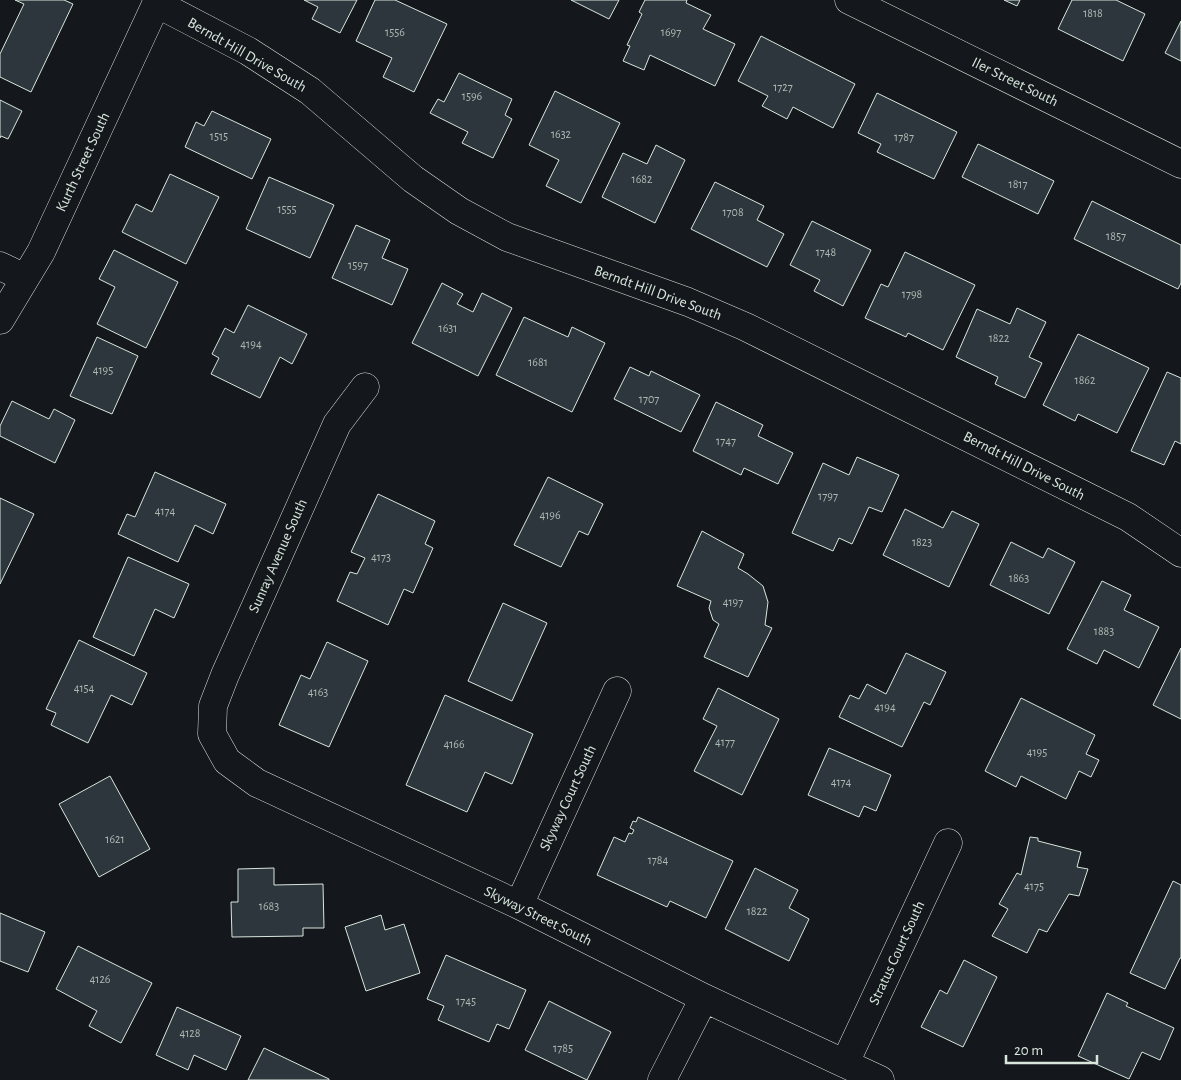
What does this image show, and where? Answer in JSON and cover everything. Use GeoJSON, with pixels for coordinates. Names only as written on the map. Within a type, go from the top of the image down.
{"type":"FeatureCollection","features":[{"type":"Feature","properties":{"kind":"street","name":"Iler Street South"},"geometry":{"type":"LineString","coordinates":[[850,0],[1181,164]]}},
{"type":"Feature","properties":{"kind":"street","name":"Kurth Street South"},"geometry":{"type":"LineString","coordinates":[[0,320],[41,252],[157,2]]}},
{"type":"Feature","properties":{"kind":"street","name":"Berndt Hill Drive South"},"geometry":{"type":"LineString","coordinates":[[157,2],[248,51],[310,91],[413,179],[458,211],[507,237],[688,302],[746,327],[1128,517],[1181,553]]}},
{"type":"Feature","properties":{"kind":"street"},"geometry":{"type":"LineString","coordinates":[[0,266],[26,278]]}},
{"type":"Feature","properties":{"kind":"street","name":"Sunray Avenue South"},"geometry":{"type":"LineString","coordinates":[[212,734],[213,706],[225,675],[337,424],[365,387]]}},
{"type":"Feature","properties":{"kind":"street","name":"Skyway Court South"},"geometry":{"type":"LineString","coordinates":[[519,905],[617,691]]}},
{"type":"Feature","properties":{"kind":"street","name":"Skyway Street South"},"geometry":{"type":"LineString","coordinates":[[212,734],[227,761],[256,783],[519,905],[704,998],[880,1080]]}},
{"type":"Feature","properties":{"kind":"street","name":"Stratus Court South"},"geometry":{"type":"LineString","coordinates":[[845,1063],[948,843]]}},
{"type":"Feature","properties":{"kind":"street"},"geometry":{"type":"LineString","coordinates":[[662,1080],[704,998]]}},
{"type":"Feature","properties":{"kind":"building"},"geometry":{"type":"Polygon","coordinates":[[[15,0],[64,0],[73,4],[31,92],[0,77],[0,54],[24,4],[15,0]]]}},
{"type":"Feature","properties":{"kind":"building"},"geometry":{"type":"Polygon","coordinates":[[[304,0],[357,0],[340,33],[312,19],[318,7],[304,0]]]}},
{"type":"Feature","properties":{"kind":"building"},"geometry":{"type":"Polygon","coordinates":[[[375,0],[395,0],[447,24],[414,92],[383,77],[392,58],[356,41],[375,0]]]}},
{"type":"Feature","properties":{"kind":"building"},"geometry":{"type":"Polygon","coordinates":[[[571,0],[619,0],[609,19],[571,0]]]}},
{"type":"Feature","properties":{"kind":"building"},"geometry":{"type":"Polygon","coordinates":[[[645,0],[687,0],[686,3],[711,15],[703,29],[735,44],[715,86],[650,55],[644,70],[623,61],[630,46],[627,45],[642,14],[639,12],[645,0]]]}},
{"type":"Feature","properties":{"kind":"building"},"geometry":{"type":"Polygon","coordinates":[[[1004,0],[1020,0],[1017,6],[1004,0]]]}},
{"type":"Feature","properties":{"kind":"building"},"geometry":{"type":"Polygon","coordinates":[[[1072,0],[1116,0],[1145,14],[1123,61],[1058,29],[1072,0]]]}},
{"type":"Feature","properties":{"kind":"building"},"geometry":{"type":"Polygon","coordinates":[[[1181,21],[1181,61],[1165,53],[1181,21]]]}},
{"type":"Feature","properties":{"kind":"building"},"geometry":{"type":"Polygon","coordinates":[[[761,36],[855,84],[833,128],[793,107],[787,119],[762,106],[768,96],[738,81],[761,36]]]}},
{"type":"Feature","properties":{"kind":"building"},"geometry":{"type":"Polygon","coordinates":[[[459,73],[512,99],[505,115],[512,119],[493,158],[462,143],[468,132],[430,113],[438,99],[444,102],[459,73]]]}},
{"type":"Feature","properties":{"kind":"building"},"geometry":{"type":"Polygon","coordinates":[[[555,91],[620,123],[581,203],[546,186],[559,160],[529,145],[555,91]]]}},
{"type":"Feature","properties":{"kind":"building"},"geometry":{"type":"Polygon","coordinates":[[[877,93],[957,132],[934,179],[877,152],[881,144],[858,133],[877,93]]]}},
{"type":"Feature","properties":{"kind":"building"},"geometry":{"type":"Polygon","coordinates":[[[0,100],[22,111],[8,139],[1,136],[0,138],[0,100]]]}},
{"type":"Feature","properties":{"kind":"building"},"geometry":{"type":"Polygon","coordinates":[[[212,111],[271,139],[252,179],[185,147],[196,122],[204,126],[212,111]]]}},
{"type":"Feature","properties":{"kind":"building"},"geometry":{"type":"Polygon","coordinates":[[[978,144],[1054,181],[1038,214],[962,177],[978,144]]]}},
{"type":"Feature","properties":{"kind":"building"},"geometry":{"type":"Polygon","coordinates":[[[656,145],[685,160],[655,223],[602,197],[623,153],[647,164],[656,145]]]}},
{"type":"Feature","properties":{"kind":"building"},"geometry":{"type":"Polygon","coordinates":[[[170,174],[219,197],[186,264],[122,232],[136,204],[152,212],[170,174]]]}},
{"type":"Feature","properties":{"kind":"building"},"geometry":{"type":"Polygon","coordinates":[[[269,177],[334,205],[310,258],[246,229],[269,177]]]}},
{"type":"Feature","properties":{"kind":"building"},"geometry":{"type":"Polygon","coordinates":[[[715,182],[764,206],[757,220],[784,234],[767,267],[691,229],[715,182]]]}},
{"type":"Feature","properties":{"kind":"building"},"geometry":{"type":"Polygon","coordinates":[[[1092,201],[1181,245],[1181,283],[1178,289],[1074,239],[1092,201]]]}},
{"type":"Feature","properties":{"kind":"building"},"geometry":{"type":"Polygon","coordinates":[[[812,221],[871,250],[843,306],[814,291],[820,280],[790,265],[812,221]]]}},
{"type":"Feature","properties":{"kind":"building"},"geometry":{"type":"Polygon","coordinates":[[[356,225],[390,240],[382,258],[408,269],[392,305],[332,278],[356,225]]]}},
{"type":"Feature","properties":{"kind":"building"},"geometry":{"type":"Polygon","coordinates":[[[114,250],[178,282],[146,348],[97,324],[115,287],[99,279],[114,250]]]}},
{"type":"Feature","properties":{"kind":"building"},"geometry":{"type":"Polygon","coordinates":[[[905,252],[975,285],[943,350],[908,333],[906,337],[865,318],[881,284],[888,287],[905,252]]]}},
{"type":"Feature","properties":{"kind":"building"},"geometry":{"type":"Polygon","coordinates":[[[442,283],[463,294],[457,304],[473,312],[482,293],[512,308],[478,376],[412,343],[442,283]]]}},
{"type":"Feature","properties":{"kind":"building"},"geometry":{"type":"Polygon","coordinates":[[[248,305],[307,334],[292,364],[280,357],[260,398],[211,374],[219,358],[212,354],[225,328],[234,333],[248,305]]]}},
{"type":"Feature","properties":{"kind":"building"},"geometry":{"type":"Polygon","coordinates":[[[1017,308],[1046,322],[1029,357],[1042,363],[1025,398],[995,384],[998,377],[956,357],[977,309],[1010,324],[1017,308]]]}},
{"type":"Feature","properties":{"kind":"building"},"geometry":{"type":"Polygon","coordinates":[[[524,317],[568,337],[572,327],[605,343],[572,412],[496,375],[524,317]]]}},
{"type":"Feature","properties":{"kind":"building"},"geometry":{"type":"Polygon","coordinates":[[[1078,334],[1149,368],[1117,433],[1078,414],[1075,421],[1043,405],[1078,334]]]}},
{"type":"Feature","properties":{"kind":"building"},"geometry":{"type":"Polygon","coordinates":[[[97,337],[138,356],[112,414],[70,396],[97,337]]]}},
{"type":"Feature","properties":{"kind":"building"},"geometry":{"type":"Polygon","coordinates":[[[630,367],[649,376],[651,371],[700,395],[681,432],[614,399],[630,367]]]}},
{"type":"Feature","properties":{"kind":"building"},"geometry":{"type":"Polygon","coordinates":[[[1167,372],[1181,378],[1181,444],[1175,441],[1164,465],[1131,451],[1167,372]]]}},
{"type":"Feature","properties":{"kind":"building"},"geometry":{"type":"Polygon","coordinates":[[[12,401],[49,419],[54,409],[75,420],[55,463],[0,436],[0,426],[12,401]]]}},
{"type":"Feature","properties":{"kind":"building"},"geometry":{"type":"Polygon","coordinates":[[[716,402],[763,425],[758,436],[793,453],[778,484],[744,468],[741,475],[693,451],[716,402]]]}},
{"type":"Feature","properties":{"kind":"building"},"geometry":{"type":"Polygon","coordinates":[[[857,457],[899,475],[882,512],[869,507],[852,544],[839,538],[833,551],[792,533],[823,463],[849,475],[857,457]]]}},
{"type":"Feature","properties":{"kind":"building"},"geometry":{"type":"Polygon","coordinates":[[[155,472],[226,504],[213,534],[195,525],[178,562],[118,534],[127,514],[135,517],[155,472]]]}},
{"type":"Feature","properties":{"kind":"building"},"geometry":{"type":"Polygon","coordinates":[[[548,477],[603,504],[588,535],[579,531],[561,567],[514,545],[548,477]]]}},
{"type":"Feature","properties":{"kind":"building"},"geometry":{"type":"Polygon","coordinates":[[[378,494],[435,521],[425,544],[433,548],[413,593],[404,589],[388,625],[337,601],[350,572],[357,574],[365,558],[351,552],[378,494]]]}},
{"type":"Feature","properties":{"kind":"building"},"geometry":{"type":"Polygon","coordinates":[[[0,498],[34,514],[0,584],[0,498]]]}},
{"type":"Feature","properties":{"kind":"building"},"geometry":{"type":"Polygon","coordinates":[[[905,509],[943,528],[952,511],[979,524],[949,587],[883,555],[905,509]]]}},
{"type":"Feature","properties":{"kind":"building"},"geometry":{"type":"Polygon","coordinates":[[[702,531],[744,554],[738,568],[763,586],[768,602],[765,625],[772,628],[748,677],[704,657],[719,624],[713,620],[709,608],[711,601],[677,586],[702,531]]]}},
{"type":"Feature","properties":{"kind":"building"},"geometry":{"type":"Polygon","coordinates":[[[1011,542],[1043,558],[1048,548],[1075,562],[1049,614],[990,585],[1011,542]]]}},
{"type":"Feature","properties":{"kind":"building"},"geometry":{"type":"Polygon","coordinates":[[[128,557],[189,584],[174,618],[155,609],[134,656],[93,637],[128,557]]]}},
{"type":"Feature","properties":{"kind":"building"},"geometry":{"type":"Polygon","coordinates":[[[1102,581],[1131,595],[1124,610],[1159,627],[1139,668],[1104,650],[1097,664],[1067,649],[1102,581]]]}},
{"type":"Feature","properties":{"kind":"building"},"geometry":{"type":"Polygon","coordinates":[[[503,603],[547,623],[512,701],[468,681],[503,603]]]}},
{"type":"Feature","properties":{"kind":"building"},"geometry":{"type":"Polygon","coordinates":[[[79,640],[147,673],[132,705],[111,695],[88,743],[51,725],[56,713],[46,709],[79,640]]]}},
{"type":"Feature","properties":{"kind":"building"},"geometry":{"type":"Polygon","coordinates":[[[327,642],[368,661],[329,747],[279,725],[301,675],[310,679],[327,642]]]}},
{"type":"Feature","properties":{"kind":"building"},"geometry":{"type":"Polygon","coordinates":[[[1181,648],[1181,719],[1153,705],[1181,648]]]}},
{"type":"Feature","properties":{"kind":"building"},"geometry":{"type":"Polygon","coordinates":[[[906,653],[946,672],[930,705],[924,702],[902,747],[839,717],[850,695],[859,699],[867,684],[886,694],[906,653]]]}},
{"type":"Feature","properties":{"kind":"building"},"geometry":{"type":"Polygon","coordinates":[[[718,688],[779,719],[742,795],[694,771],[717,726],[703,719],[718,688]]]}},
{"type":"Feature","properties":{"kind":"building"},"geometry":{"type":"Polygon","coordinates":[[[445,695],[533,734],[512,784],[485,772],[467,812],[406,785],[445,695]]]}},
{"type":"Feature","properties":{"kind":"building"},"geometry":{"type":"Polygon","coordinates":[[[1021,698],[1095,735],[1086,754],[1099,760],[1091,777],[1079,771],[1066,799],[1021,776],[1016,787],[985,771],[1021,698]]]}},
{"type":"Feature","properties":{"kind":"building"},"geometry":{"type":"Polygon","coordinates":[[[829,748],[891,775],[876,811],[864,806],[859,817],[808,795],[829,748]]]}},
{"type":"Feature","properties":{"kind":"building"},"geometry":{"type":"Polygon","coordinates":[[[110,776],[150,849],[99,877],[59,804],[110,776]]]}},
{"type":"Feature","properties":{"kind":"building"},"geometry":{"type":"Polygon","coordinates":[[[638,817],[733,861],[706,918],[670,901],[667,907],[597,875],[614,837],[625,842],[629,833],[632,834],[634,830],[630,828],[633,821],[636,822],[638,817]]]}},
{"type":"Feature","properties":{"kind":"building"},"geometry":{"type":"Polygon","coordinates":[[[1030,837],[1038,838],[1038,841],[1081,852],[1077,867],[1088,869],[1079,896],[1069,894],[1047,932],[1039,929],[1027,953],[992,936],[1008,909],[999,904],[1017,873],[1021,875],[1030,837]]]}},
{"type":"Feature","properties":{"kind":"building"},"geometry":{"type":"Polygon","coordinates":[[[274,868],[274,885],[323,884],[324,928],[303,928],[303,936],[232,937],[231,902],[238,902],[238,869],[274,868]]]}},
{"type":"Feature","properties":{"kind":"building"},"geometry":{"type":"Polygon","coordinates":[[[755,868],[798,890],[789,908],[809,919],[789,961],[725,929],[755,868]]]}},
{"type":"Feature","properties":{"kind":"building"},"geometry":{"type":"Polygon","coordinates":[[[1173,881],[1181,885],[1181,958],[1165,989],[1130,973],[1173,881]]]}},
{"type":"Feature","properties":{"kind":"building"},"geometry":{"type":"Polygon","coordinates":[[[0,913],[45,932],[28,972],[0,961],[0,913]]]}},
{"type":"Feature","properties":{"kind":"building"},"geometry":{"type":"Polygon","coordinates":[[[381,915],[385,930],[404,924],[420,973],[366,991],[345,927],[381,915]]]}},
{"type":"Feature","properties":{"kind":"building"},"geometry":{"type":"Polygon","coordinates":[[[78,946],[152,983],[121,1043],[89,1026],[97,1011],[56,989],[78,946]]]}},
{"type":"Feature","properties":{"kind":"building"},"geometry":{"type":"Polygon","coordinates":[[[446,955],[526,990],[509,1029],[497,1024],[489,1042],[438,1020],[444,1006],[427,999],[446,955]]]}},
{"type":"Feature","properties":{"kind":"building"},"geometry":{"type":"Polygon","coordinates":[[[964,960],[997,977],[963,1047],[921,1027],[940,990],[947,994],[964,960]]]}},
{"type":"Feature","properties":{"kind":"building"},"geometry":{"type":"Polygon","coordinates":[[[1107,993],[1128,1003],[1126,1006],[1174,1028],[1160,1060],[1142,1052],[1129,1079],[1078,1056],[1107,993]]]}},
{"type":"Feature","properties":{"kind":"building"},"geometry":{"type":"Polygon","coordinates":[[[549,1001],[611,1032],[587,1080],[525,1050],[549,1001]]]}},
{"type":"Feature","properties":{"kind":"building"},"geometry":{"type":"Polygon","coordinates":[[[177,1007],[241,1036],[226,1070],[194,1055],[188,1070],[156,1055],[177,1007]]]}},
{"type":"Feature","properties":{"kind":"building"},"geometry":{"type":"Polygon","coordinates":[[[264,1048],[329,1079],[329,1080],[248,1080],[264,1048]]]}}]}
